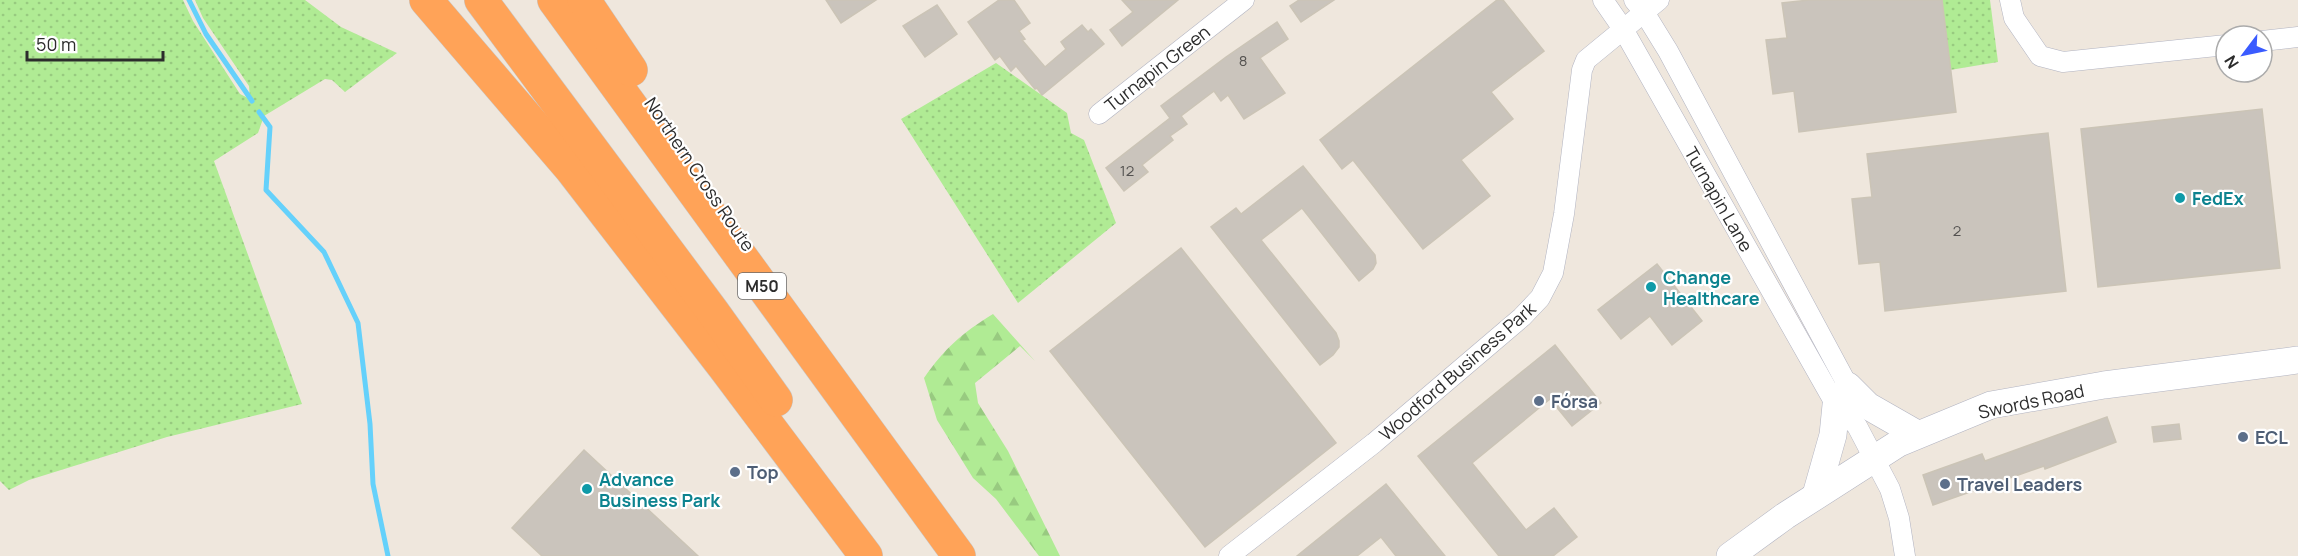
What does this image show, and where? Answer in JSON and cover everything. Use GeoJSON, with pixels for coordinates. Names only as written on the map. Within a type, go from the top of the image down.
{"type":"FeatureCollection","features":[{"type":"Feature","properties":{"kind":"highway"},"geometry":{"type":"LineString","coordinates":[[481,0],[713,312],[886,556]]}},
{"type":"Feature","properties":{"kind":"highway"},"geometry":{"type":"LineString","coordinates":[[427,4],[571,170],[717,358],[866,556]]}},
{"type":"Feature","properties":{"kind":"highway","name":"M50"},"geometry":{"type":"LineString","coordinates":[[564,4],[959,556]]}},
{"type":"Feature","properties":{"kind":"main road","name":"Swords Road"},"geometry":{"type":"LineString","coordinates":[[1730,556],[1816,495],[1917,434],[1991,405],[2042,395],[2298,360]]}},
{"type":"Feature","properties":{"kind":"main road"},"geometry":{"type":"LineString","coordinates":[[1816,495],[1842,395],[1868,406],[1917,434]]}},
{"type":"Feature","properties":{"kind":"street","name":"Turnapin Green"},"geometry":{"type":"LineString","coordinates":[[1099,114],[1244,0]]}},
{"type":"Feature","properties":{"kind":"street","name":"Turnapin Lane"},"geometry":{"type":"LineString","coordinates":[[1603,0],[1623,29],[1842,395]]}},
{"type":"Feature","properties":{"kind":"street"},"geometry":{"type":"LineString","coordinates":[[2010,0],[2014,18],[2040,56],[2063,62],[2214,46]]}},
{"type":"Feature","properties":{"kind":"street","name":"Turnapin Lane"},"geometry":{"type":"LineString","coordinates":[[1646,4],[1890,489],[1899,519],[1905,556]]}},
{"type":"Feature","properties":{"kind":"street","name":"Woodford Business Park"},"geometry":{"type":"LineString","coordinates":[[1229,556],[1374,444],[1522,317],[1540,298],[1553,273],[1560,239],[1582,70],[1586,60],[1623,29],[1646,4]]}},
{"type":"Feature","properties":{"kind":"street"},"geometry":{"type":"LineString","coordinates":[[2274,40],[2298,37]]}},
{"type":"Feature","properties":{"kind":"green space"},"geometry":{"type":"Polygon","coordinates":[[[0,0],[183,0],[193,21],[240,94],[250,99],[249,86],[203,18],[195,0],[305,0],[341,27],[397,53],[345,92],[332,80],[325,79],[264,116],[258,133],[214,161],[302,404],[167,437],[29,480],[9,490],[0,481],[0,0]]]}},
{"type":"Feature","properties":{"kind":"green space"},"geometry":{"type":"Polygon","coordinates":[[[1942,0],[1990,0],[1998,62],[1950,70],[1942,0]]]}},
{"type":"Feature","properties":{"kind":"green space"},"geometry":{"type":"Polygon","coordinates":[[[996,63],[1067,113],[1071,133],[1084,140],[1116,223],[1018,303],[901,119],[996,63]]]}},
{"type":"Feature","properties":{"kind":"green space"},"geometry":{"type":"Polygon","coordinates":[[[993,314],[1035,361],[1020,346],[975,383],[978,403],[1008,451],[1060,556],[1039,556],[996,499],[973,478],[937,420],[924,378],[955,342],[993,314]]]}},
{"type":"Feature","properties":{"kind":"building"},"geometry":{"type":"Polygon","coordinates":[[[826,0],[876,0],[841,23],[826,0]]]}},
{"type":"Feature","properties":{"kind":"building"},"geometry":{"type":"Polygon","coordinates":[[[999,0],[1014,0],[1030,23],[1019,31],[1025,39],[1022,40],[1045,67],[1066,49],[1061,42],[1082,25],[1088,32],[1091,29],[1104,44],[1042,95],[1016,66],[1011,71],[1000,56],[995,60],[968,22],[999,0]]]}},
{"type":"Feature","properties":{"kind":"building"},"geometry":{"type":"Polygon","coordinates":[[[1122,0],[1178,0],[1122,46],[1110,30],[1133,12],[1122,0]]]}},
{"type":"Feature","properties":{"kind":"building"},"geometry":{"type":"Polygon","coordinates":[[[1299,0],[1334,0],[1301,22],[1290,6],[1299,0]]]}},
{"type":"Feature","properties":{"kind":"building"},"geometry":{"type":"Polygon","coordinates":[[[1497,0],[1503,0],[1544,51],[1491,92],[1513,119],[1461,160],[1490,196],[1423,249],[1353,160],[1342,169],[1320,140],[1497,0]]]}},
{"type":"Feature","properties":{"kind":"building"},"geometry":{"type":"Polygon","coordinates":[[[1809,0],[1942,0],[1956,112],[1799,132],[1794,91],[1773,94],[1766,40],[1787,38],[1782,3],[1809,0]]]}},
{"type":"Feature","properties":{"kind":"building"},"geometry":{"type":"Polygon","coordinates":[[[937,5],[957,34],[925,57],[903,26],[937,5]]]}},
{"type":"Feature","properties":{"kind":"building"},"geometry":{"type":"Polygon","coordinates":[[[1277,22],[1288,39],[1260,58],[1285,93],[1244,119],[1228,95],[1221,101],[1214,91],[1181,116],[1187,124],[1170,136],[1173,140],[1142,165],[1148,172],[1124,191],[1106,168],[1170,118],[1161,106],[1277,22]]]}},
{"type":"Feature","properties":{"kind":"building","name":"FedEx"},"geometry":{"type":"Polygon","coordinates":[[[2262,109],[2280,268],[2098,287],[2081,129],[2262,109]]]}},
{"type":"Feature","properties":{"kind":"building"},"geometry":{"type":"Polygon","coordinates":[[[2048,133],[2066,291],[1885,311],[1880,262],[1859,264],[1852,199],[1872,197],[1867,154],[2048,133]]]}},
{"type":"Feature","properties":{"kind":"building"},"geometry":{"type":"Polygon","coordinates":[[[1303,166],[1375,255],[1376,263],[1373,269],[1359,281],[1302,208],[1261,240],[1336,333],[1339,347],[1320,365],[1211,227],[1236,208],[1241,214],[1303,166]]]}},
{"type":"Feature","properties":{"kind":"building"},"geometry":{"type":"Polygon","coordinates":[[[1181,248],[1336,443],[1205,547],[1050,351],[1181,248]]]}},
{"type":"Feature","properties":{"kind":"building","name":"Change Healthcare"},"geometry":{"type":"Polygon","coordinates":[[[1657,264],[1702,321],[1672,345],[1650,316],[1621,339],[1598,310],[1657,264]]]}},
{"type":"Feature","properties":{"kind":"building"},"geometry":{"type":"Polygon","coordinates":[[[1555,345],[1601,403],[1572,426],[1550,399],[1472,463],[1526,530],[1554,508],[1577,537],[1553,556],[1499,556],[1418,456],[1555,345]]]}},
{"type":"Feature","properties":{"kind":"building"},"geometry":{"type":"Polygon","coordinates":[[[2107,417],[2116,442],[2045,469],[2044,466],[1933,505],[1923,475],[1982,454],[1985,461],[2107,417]]]}},
{"type":"Feature","properties":{"kind":"building"},"geometry":{"type":"Polygon","coordinates":[[[2179,424],[2181,439],[2154,442],[2152,427],[2179,424]]]}},
{"type":"Feature","properties":{"kind":"building","name":"Advance Business Park"},"geometry":{"type":"Polygon","coordinates":[[[584,450],[698,556],[542,556],[512,528],[584,450]]]}},
{"type":"Feature","properties":{"kind":"building"},"geometry":{"type":"Polygon","coordinates":[[[1386,484],[1445,556],[1396,556],[1381,537],[1357,556],[1297,556],[1386,484]]]}},
{"type":"Feature","properties":{"kind":"waterway"},"geometry":{"type":"LineString","coordinates":[[189,0],[206,34],[252,101]]}},
{"type":"Feature","properties":{"kind":"waterway"},"geometry":{"type":"LineString","coordinates":[[259,112],[270,127],[266,190],[324,252],[358,323],[370,424],[373,484],[388,556]]}},
{"type":"Feature","properties":{"kind":"place","name":"FedEx"},"geometry":{"type":"Point","coordinates":[2180,198]}},
{"type":"Feature","properties":{"kind":"place","name":"Change Healthcare"},"geometry":{"type":"Point","coordinates":[1651,287]}},
{"type":"Feature","properties":{"kind":"place","name":"Fórsa"},"geometry":{"type":"Point","coordinates":[1539,401]}},
{"type":"Feature","properties":{"kind":"place","name":"ECL"},"geometry":{"type":"Point","coordinates":[2243,437]}},
{"type":"Feature","properties":{"kind":"place","name":"Top"},"geometry":{"type":"Point","coordinates":[735,472]}},
{"type":"Feature","properties":{"kind":"place","name":"Travel Leaders"},"geometry":{"type":"Point","coordinates":[1945,484]}},
{"type":"Feature","properties":{"kind":"place","name":"Advance Business Park"},"geometry":{"type":"Point","coordinates":[587,489]}}]}
